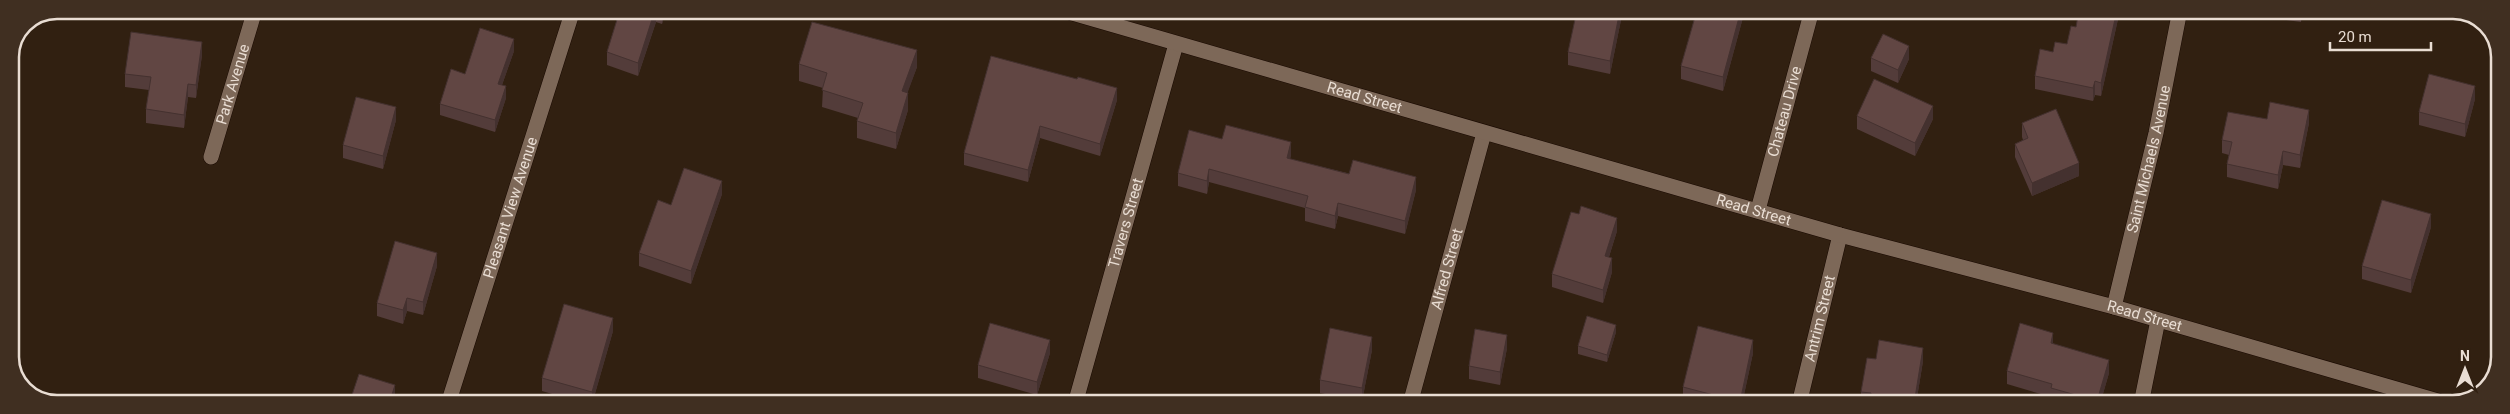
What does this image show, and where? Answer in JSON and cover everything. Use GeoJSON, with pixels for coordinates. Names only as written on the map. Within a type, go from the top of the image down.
{"type":"FeatureCollection","features":[{"type":"Feature","properties":{"kind":"street","name":"Park Avenue"},"geometry":{"type":"LineString","coordinates":[[211,157],[252,19]]}},
{"type":"Feature","properties":{"kind":"street","name":"Pleasant View Avenue"},"geometry":{"type":"LineString","coordinates":[[451,395],[570,19]]}},
{"type":"Feature","properties":{"kind":"street","name":"Read Street"},"geometry":{"type":"LineString","coordinates":[[1092,19],[1840,235],[2114,307],[2417,395]]}},
{"type":"Feature","properties":{"kind":"street","name":"Chateau Drive"},"geometry":{"type":"LineString","coordinates":[[1758,210],[1810,19]]}},
{"type":"Feature","properties":{"kind":"street","name":"Saint Michaels Avenue"},"geometry":{"type":"LineString","coordinates":[[2114,307],[2156,133],[2178,19]]}},
{"type":"Feature","properties":{"kind":"street","name":"Travers Street"},"geometry":{"type":"LineString","coordinates":[[1078,395],[1176,44]]}},
{"type":"Feature","properties":{"kind":"street","name":"Alfred Street"},"geometry":{"type":"LineString","coordinates":[[1412,395],[1484,133]]}},
{"type":"Feature","properties":{"kind":"street","name":"Antrim Street"},"geometry":{"type":"LineString","coordinates":[[1801,395],[1840,235]]}},
{"type":"Feature","properties":{"kind":"street"},"geometry":{"type":"LineString","coordinates":[[2143,395],[2158,320]]}},
{"type":"Feature","properties":{"kind":"building"},"geometry":{"type":"Polygon","coordinates":[[[617,19],[652,19],[638,63],[607,52],[617,19]]]}},
{"type":"Feature","properties":{"kind":"building"},"geometry":{"type":"Polygon","coordinates":[[[1575,19],[1618,19],[1610,61],[1568,52],[1575,19]]]}},
{"type":"Feature","properties":{"kind":"building"},"geometry":{"type":"Polygon","coordinates":[[[1694,19],[1739,19],[1723,77],[1681,66],[1694,19]]]}},
{"type":"Feature","properties":{"kind":"building"},"geometry":{"type":"Polygon","coordinates":[[[2077,19],[2115,19],[2101,83],[2095,81],[2093,88],[2035,76],[2040,49],[2053,52],[2055,42],[2067,44],[2071,26],[2076,27],[2077,19]]]}},
{"type":"Feature","properties":{"kind":"building"},"geometry":{"type":"Polygon","coordinates":[[[812,22],[917,50],[902,91],[908,93],[896,133],[857,121],[863,103],[822,90],[827,73],[799,64],[812,22]]]}},
{"type":"Feature","properties":{"kind":"building"},"geometry":{"type":"Polygon","coordinates":[[[480,28],[514,39],[498,84],[506,86],[495,120],[440,104],[451,69],[465,74],[480,28]]]}},
{"type":"Feature","properties":{"kind":"building"},"geometry":{"type":"Polygon","coordinates":[[[131,32],[202,42],[196,85],[188,84],[184,115],[146,109],[151,77],[125,74],[131,32]]]}},
{"type":"Feature","properties":{"kind":"building"},"geometry":{"type":"Polygon","coordinates":[[[1883,34],[1909,46],[1898,70],[1871,58],[1883,34]]]}},
{"type":"Feature","properties":{"kind":"building"},"geometry":{"type":"Polygon","coordinates":[[[991,56],[1117,88],[1100,144],[1040,126],[1028,170],[964,153],[991,56]]]}},
{"type":"Feature","properties":{"kind":"building"},"geometry":{"type":"Polygon","coordinates":[[[2429,74],[2475,86],[2465,124],[2419,112],[2429,74]]]}},
{"type":"Feature","properties":{"kind":"building"},"geometry":{"type":"Polygon","coordinates":[[[1874,79],[1933,106],[1915,143],[1857,116],[1874,79]]]}},
{"type":"Feature","properties":{"kind":"building"},"geometry":{"type":"Polygon","coordinates":[[[356,97],[396,107],[383,156],[343,145],[356,97]]]}},
{"type":"Feature","properties":{"kind":"building"},"geometry":{"type":"Polygon","coordinates":[[[2270,102],[2309,110],[2300,155],[2283,151],[2278,175],[2227,164],[2232,142],[2222,140],[2228,112],[2267,119],[2270,102]]]}},
{"type":"Feature","properties":{"kind":"building"},"geometry":{"type":"Polygon","coordinates":[[[2056,109],[2079,163],[2032,183],[2015,144],[2028,138],[2022,123],[2056,109]]]}},
{"type":"Feature","properties":{"kind":"building"},"geometry":{"type":"Polygon","coordinates":[[[1226,125],[1291,142],[1287,158],[1349,174],[1353,160],[1416,177],[1405,221],[1338,203],[1335,216],[1305,207],[1308,196],[1209,169],[1207,181],[1178,173],[1189,130],[1222,139],[1226,125]]]}},
{"type":"Feature","properties":{"kind":"building"},"geometry":{"type":"Polygon","coordinates":[[[684,168],[722,181],[691,271],[639,253],[658,200],[671,205],[684,168]]]}},
{"type":"Feature","properties":{"kind":"building"},"geometry":{"type":"Polygon","coordinates":[[[2382,200],[2431,214],[2411,280],[2362,266],[2382,200]]]}},
{"type":"Feature","properties":{"kind":"building"},"geometry":{"type":"Polygon","coordinates":[[[1581,206],[1617,218],[1605,256],[1612,258],[1603,290],[1552,274],[1571,212],[1579,214],[1581,206]]]}},
{"type":"Feature","properties":{"kind":"building"},"geometry":{"type":"Polygon","coordinates":[[[395,241],[437,253],[423,302],[407,298],[403,310],[377,303],[395,241]]]}},
{"type":"Feature","properties":{"kind":"building"},"geometry":{"type":"Polygon","coordinates":[[[564,304],[613,318],[592,392],[542,378],[564,304]]]}},
{"type":"Feature","properties":{"kind":"building"},"geometry":{"type":"Polygon","coordinates":[[[1587,316],[1616,325],[1607,355],[1578,346],[1587,316]]]}},
{"type":"Feature","properties":{"kind":"building"},"geometry":{"type":"Polygon","coordinates":[[[990,323],[1050,340],[1037,382],[978,365],[990,323]]]}},
{"type":"Feature","properties":{"kind":"building"},"geometry":{"type":"Polygon","coordinates":[[[2020,323],[2053,333],[2051,343],[2109,360],[2099,395],[2076,395],[2051,388],[2052,384],[2007,371],[2020,323]]]}},
{"type":"Feature","properties":{"kind":"building"},"geometry":{"type":"Polygon","coordinates":[[[1698,326],[1753,340],[1741,395],[1713,395],[1683,387],[1698,326]]]}},
{"type":"Feature","properties":{"kind":"building"},"geometry":{"type":"Polygon","coordinates":[[[1330,328],[1372,337],[1362,388],[1320,380],[1330,328]]]}},
{"type":"Feature","properties":{"kind":"building"},"geometry":{"type":"Polygon","coordinates":[[[1475,329],[1507,335],[1500,372],[1469,366],[1475,329]]]}},
{"type":"Feature","properties":{"kind":"building"},"geometry":{"type":"Polygon","coordinates":[[[1879,340],[1923,348],[1915,395],[1871,395],[1871,393],[1861,392],[1867,358],[1876,359],[1879,340]]]}},
{"type":"Feature","properties":{"kind":"building"},"geometry":{"type":"Polygon","coordinates":[[[359,374],[395,385],[392,395],[352,395],[359,374]]]}}]}
